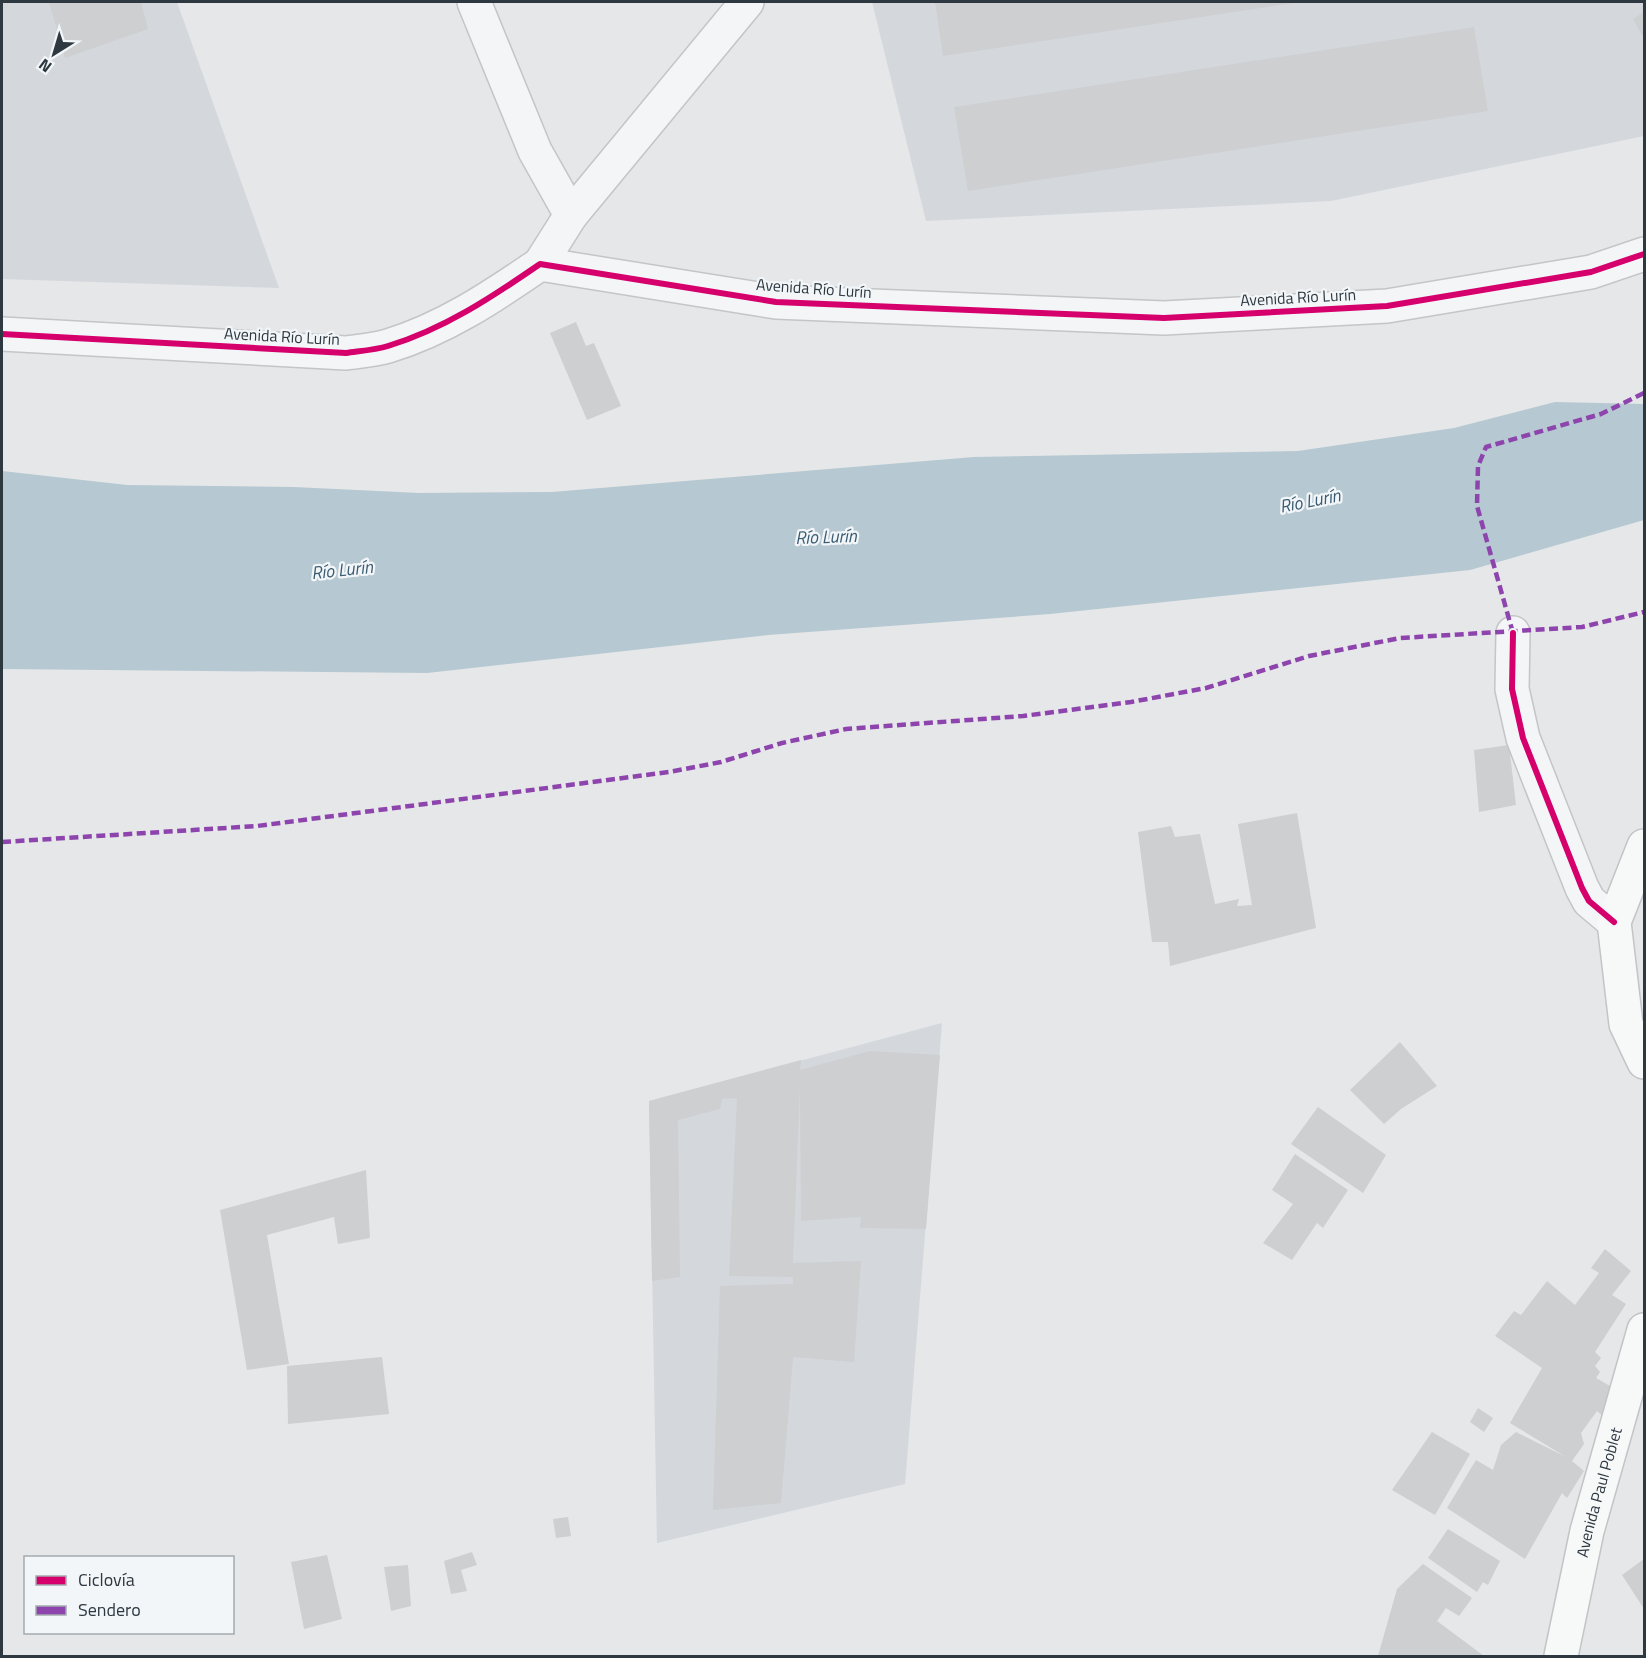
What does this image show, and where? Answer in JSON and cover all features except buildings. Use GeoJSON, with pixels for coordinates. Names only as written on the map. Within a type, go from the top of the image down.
{"type":"FeatureCollection","features":[{"type":"Feature","properties":{"kind":"main road"},"geometry":{"type":"LineString","coordinates":[[1644,846],[1614,922],[1626,1024],[1644,1062]]}},
{"type":"Feature","properties":{"kind":"main road","name":"Avenida Paul Poblet"},"geometry":{"type":"LineString","coordinates":[[1561,1656],[1587,1531],[1644,1330]]}},
{"type":"Feature","properties":{"kind":"street"},"geometry":{"type":"LineString","coordinates":[[474,2],[535,151],[571,215]]}},
{"type":"Feature","properties":{"kind":"street"},"geometry":{"type":"LineString","coordinates":[[540,264],[571,215],[747,2]]}},
{"type":"Feature","properties":{"kind":"street","name":"Avenida Río Lurín"},"geometry":{"type":"LineString","coordinates":[[2,334],[346,353],[387,346],[449,322],[540,264],[776,302],[1164,318],[1387,306],[1591,272],[1644,254]]}},
{"type":"Feature","properties":{"kind":"street"},"geometry":{"type":"LineString","coordinates":[[1513,633],[1512,689],[1523,738],[1582,888],[1589,901],[1614,922]]}},
{"type":"Feature","properties":{"kind":"shaded area"},"geometry":{"type":"Polygon","coordinates":[[[2,2],[177,2],[279,288],[2,279],[2,2]]]}},
{"type":"Feature","properties":{"kind":"shaded area"},"geometry":{"type":"Polygon","coordinates":[[[872,2],[1644,2],[1644,136],[1331,201],[926,221],[872,2]]]}},
{"type":"Feature","properties":{"kind":"shaded area"},"geometry":{"type":"Polygon","coordinates":[[[942,1023],[905,1484],[657,1543],[649,1101],[942,1023]]]}},
{"type":"Feature","properties":{"kind":"water","name":"Río Lurín"},"geometry":{"type":"Polygon","coordinates":[[[1555,402],[1644,404],[1644,520],[1470,570],[1050,614],[768,635],[427,673],[2,669],[2,471],[127,485],[294,487],[419,493],[552,492],[974,457],[1298,451],[1454,428],[1555,402]]]}},
{"type":"Feature","properties":{"kind":"marked path"},"geometry":{"type":"LineString","coordinates":[[1513,633],[1477,506],[1478,466],[1486,447],[1601,414],[1644,393]]}},
{"type":"Feature","properties":{"kind":"marked path"},"geometry":{"type":"LineString","coordinates":[[2,842],[257,826],[669,772],[721,762],[782,743],[846,729],[1023,716],[1131,702],[1206,688],[1309,656],[1400,638],[1582,627],[1644,612]]}},
{"type":"Feature","properties":{"kind":"cycle path"},"geometry":{"type":"LineString","coordinates":[[2,334],[346,353],[362,351],[383,347],[429,331],[486,300],[540,264],[776,302],[1164,318],[1387,306],[1591,272],[1644,254]]}},
{"type":"Feature","properties":{"kind":"cycle path"},"geometry":{"type":"LineString","coordinates":[[1513,633],[1512,689],[1523,738],[1582,888],[1589,901],[1614,922]]}}]}
